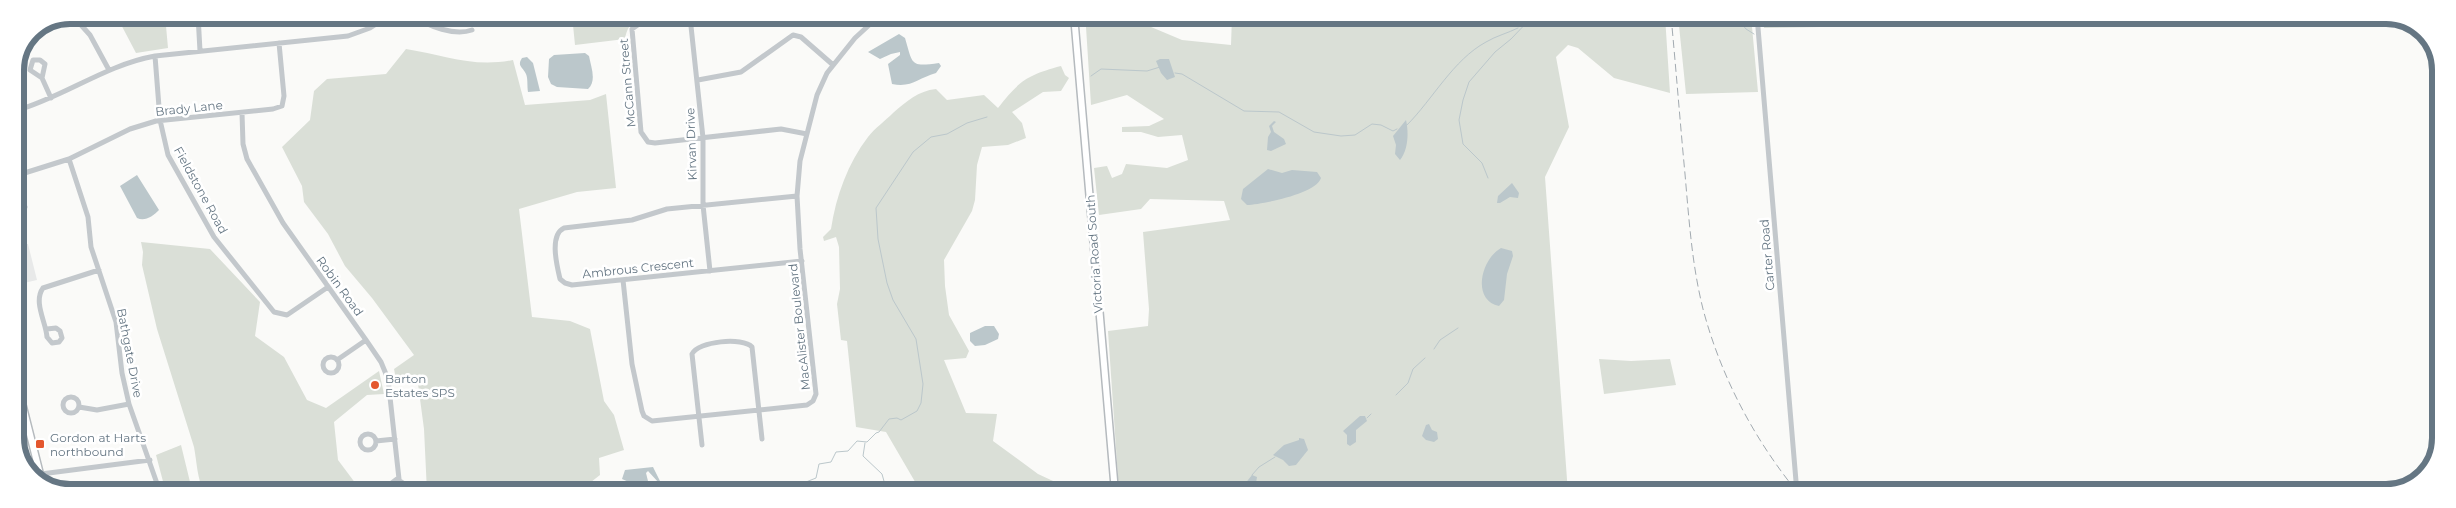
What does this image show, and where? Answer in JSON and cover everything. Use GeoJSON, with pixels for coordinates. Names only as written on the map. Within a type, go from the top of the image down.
{"type":"FeatureCollection","features":[{"type":"Feature","properties":{"kind":"main road","name":"Victoria Road South"},"geometry":{"type":"LineString","coordinates":[[1075,24],[1114,484]]}},
{"type":"Feature","properties":{"kind":"main road"},"geometry":{"type":"LineString","coordinates":[[24,409],[41,474]]}},
{"type":"Feature","properties":{"kind":"street"},"geometry":{"type":"LineString","coordinates":[[80,24],[90,35],[109,70]]}},
{"type":"Feature","properties":{"kind":"street"},"geometry":{"type":"LineString","coordinates":[[198,24],[200,51]]}},
{"type":"Feature","properties":{"kind":"street"},"geometry":{"type":"LineString","coordinates":[[24,108],[51,98],[132,61],[155,56],[348,36],[376,24]]}},
{"type":"Feature","properties":{"kind":"street"},"geometry":{"type":"LineString","coordinates":[[429,24],[461,34],[472,30]]}},
{"type":"Feature","properties":{"kind":"street","name":"McCann Street"},"geometry":{"type":"LineString","coordinates":[[639,24],[632,29],[641,132],[648,142],[654,143],[781,129],[807,134]]}},
{"type":"Feature","properties":{"kind":"street","name":"Kirvan Drive"},"geometry":{"type":"LineString","coordinates":[[691,24],[703,138],[704,205],[710,270]]}},
{"type":"Feature","properties":{"kind":"street","name":"MacAlister Boulevard"},"geometry":{"type":"LineString","coordinates":[[623,280],[632,364],[644,416],[652,421],[807,405],[816,398],[802,261],[797,196],[798,175],[807,134],[822,82],[832,64],[855,38],[872,24]]}},
{"type":"Feature","properties":{"kind":"street","name":"Carter Road"},"geometry":{"type":"LineString","coordinates":[[1758,24],[1796,484]]}},
{"type":"Feature","properties":{"kind":"street"},"geometry":{"type":"LineString","coordinates":[[698,80],[741,72],[793,35],[801,37],[832,64]]}},
{"type":"Feature","properties":{"kind":"street","name":"Brady Lane"},"geometry":{"type":"LineString","coordinates":[[24,173],[69,159],[130,129],[160,120],[273,109],[282,106],[284,96],[279,43]]}},
{"type":"Feature","properties":{"kind":"street","name":"Fieldstone Road"},"geometry":{"type":"LineString","coordinates":[[155,56],[160,120],[168,155],[210,229],[274,312],[287,315],[328,287]]}},
{"type":"Feature","properties":{"kind":"street"},"geometry":{"type":"LineString","coordinates":[[42,78],[51,98]]}},
{"type":"Feature","properties":{"kind":"street","name":"Robin Road"},"geometry":{"type":"LineString","coordinates":[[242,112],[243,144],[247,159],[283,223],[381,362],[388,379],[399,479],[403,484]]}},
{"type":"Feature","properties":{"kind":"street","name":"Bathgate Drive"},"geometry":{"type":"LineString","coordinates":[[69,159],[88,217],[91,247],[116,322],[122,373],[129,404],[158,484]]}},
{"type":"Feature","properties":{"kind":"street","name":"Ambrous Crescent"},"geometry":{"type":"LineString","coordinates":[[797,196],[667,209],[632,220],[564,228],[559,231],[555,239],[560,275],[565,283],[572,285],[802,261]]}},
{"type":"Feature","properties":{"kind":"street"},"geometry":{"type":"LineString","coordinates":[[47,328],[38,301],[43,288],[99,270]]}},
{"type":"Feature","properties":{"kind":"street"},"geometry":{"type":"LineString","coordinates":[[337,360],[366,340]]}},
{"type":"Feature","properties":{"kind":"street"},"geometry":{"type":"LineString","coordinates":[[702,445],[692,354],[697,348],[712,344],[741,341],[752,347],[762,439]]}},
{"type":"Feature","properties":{"kind":"street"},"geometry":{"type":"LineString","coordinates":[[78,407],[97,410],[129,404]]}},
{"type":"Feature","properties":{"kind":"street"},"geometry":{"type":"LineString","coordinates":[[376,441],[395,439]]}},
{"type":"Feature","properties":{"kind":"street"},"geometry":{"type":"LineString","coordinates":[[41,474],[150,460]]}},
{"type":"Feature","properties":{"kind":"street"},"geometry":{"type":"LineString","coordinates":[[390,484],[394,479],[399,479]]}},
{"type":"Feature","properties":{"kind":"shaded area"},"geometry":{"type":"Polygon","coordinates":[[[121,24],[166,24],[168,48],[136,53],[121,24]]]}},
{"type":"Feature","properties":{"kind":"shaded area"},"geometry":{"type":"Polygon","coordinates":[[[573,24],[631,24],[625,39],[575,45],[573,24]]]}},
{"type":"Feature","properties":{"kind":"shaded area"},"geometry":{"type":"Polygon","coordinates":[[[1144,24],[1182,40],[1231,45],[1232,24],[1666,24],[1670,93],[1614,78],[1578,48],[1568,45],[1556,57],[1569,127],[1545,177],[1567,484],[1118,484],[1108,331],[1148,326],[1149,309],[1143,232],[1230,220],[1224,201],[1150,199],[1141,209],[1099,215],[1094,168],[1107,166],[1112,178],[1122,174],[1126,164],[1167,168],[1188,160],[1182,135],[1158,137],[1141,132],[1122,132],[1122,127],[1149,126],[1164,119],[1127,95],[1091,105],[1086,27],[1144,24]]]}},
{"type":"Feature","properties":{"kind":"shaded area"},"geometry":{"type":"Polygon","coordinates":[[[1679,24],[1752,24],[1758,92],[1686,94],[1679,24]]]}},
{"type":"Feature","properties":{"kind":"shaded area"},"geometry":{"type":"Polygon","coordinates":[[[1764,24],[1937,25],[1764,28],[1764,24]]]}},
{"type":"Feature","properties":{"kind":"shaded area"},"geometry":{"type":"Polygon","coordinates":[[[899,34],[905,38],[914,62],[923,65],[939,63],[941,66],[936,73],[910,84],[892,84],[888,64],[900,55],[900,52],[880,59],[868,52],[899,34]]]}},
{"type":"Feature","properties":{"kind":"shaded area"},"geometry":{"type":"Polygon","coordinates":[[[406,49],[472,62],[513,60],[525,105],[590,100],[606,94],[616,188],[577,192],[519,209],[532,317],[570,321],[590,329],[604,401],[614,415],[624,450],[599,458],[600,475],[591,484],[427,484],[424,429],[418,384],[396,379],[394,369],[414,355],[372,298],[345,266],[328,234],[304,202],[302,186],[282,147],[310,120],[314,91],[327,79],[386,74],[406,49]]]}},
{"type":"Feature","properties":{"kind":"shaded area"},"geometry":{"type":"Polygon","coordinates":[[[585,53],[589,56],[593,74],[591,86],[588,89],[557,87],[551,84],[548,77],[549,59],[554,55],[585,53]]]}},
{"type":"Feature","properties":{"kind":"shaded area"},"geometry":{"type":"Polygon","coordinates":[[[527,57],[533,63],[540,91],[528,92],[527,76],[520,63],[522,58],[527,57]]]}},
{"type":"Feature","properties":{"kind":"shaded area"},"geometry":{"type":"Polygon","coordinates":[[[1169,59],[1175,77],[1167,80],[1161,73],[1156,61],[1169,59]]]}},
{"type":"Feature","properties":{"kind":"shaded area"},"geometry":{"type":"Polygon","coordinates":[[[1061,66],[1065,75],[1069,78],[1061,91],[1043,92],[1012,112],[1022,123],[1026,138],[1008,145],[982,147],[977,165],[975,200],[972,211],[944,260],[949,315],[969,351],[966,358],[944,360],[966,413],[997,414],[993,441],[1038,474],[1060,484],[916,484],[886,432],[856,427],[847,341],[841,340],[837,304],[840,289],[839,247],[836,237],[824,241],[823,237],[831,229],[836,204],[854,158],[868,137],[908,101],[918,94],[936,89],[947,100],[984,95],[998,108],[1018,85],[1040,73],[1061,66]]]}},
{"type":"Feature","properties":{"kind":"shaded area"},"geometry":{"type":"Polygon","coordinates":[[[1406,120],[1407,141],[1405,151],[1400,160],[1395,154],[1396,145],[1393,136],[1406,120]]]}},
{"type":"Feature","properties":{"kind":"shaded area"},"geometry":{"type":"Polygon","coordinates":[[[1274,121],[1276,122],[1272,126],[1274,132],[1284,139],[1286,144],[1271,151],[1267,150],[1268,137],[1271,132],[1269,126],[1274,121]]]}},
{"type":"Feature","properties":{"kind":"shaded area"},"geometry":{"type":"Polygon","coordinates":[[[1268,169],[1282,173],[1292,170],[1317,172],[1321,178],[1310,189],[1300,193],[1265,203],[1247,205],[1241,199],[1243,189],[1268,169]]]}},
{"type":"Feature","properties":{"kind":"shaded area"},"geometry":{"type":"Polygon","coordinates":[[[137,175],[159,210],[146,219],[137,218],[120,186],[137,175]]]}},
{"type":"Feature","properties":{"kind":"shaded area"},"geometry":{"type":"Polygon","coordinates":[[[1512,183],[1519,193],[1518,198],[1510,197],[1497,203],[1498,196],[1512,183]]]}},
{"type":"Feature","properties":{"kind":"shaded area"},"geometry":{"type":"Polygon","coordinates":[[[141,242],[210,249],[260,302],[255,336],[284,357],[307,400],[326,408],[379,371],[384,394],[367,395],[334,422],[338,460],[356,484],[201,484],[194,447],[157,329],[142,265],[143,252],[141,242]]]}},
{"type":"Feature","properties":{"kind":"shaded area"},"geometry":{"type":"Polygon","coordinates":[[[24,244],[28,244],[37,280],[24,283],[24,244]]]}},
{"type":"Feature","properties":{"kind":"shaded area"},"geometry":{"type":"Polygon","coordinates":[[[1501,248],[1512,251],[1513,256],[1507,274],[1504,300],[1499,306],[1490,303],[1485,297],[1482,289],[1482,280],[1488,261],[1501,248]]]}},
{"type":"Feature","properties":{"kind":"shaded area"},"geometry":{"type":"Polygon","coordinates":[[[985,326],[994,326],[999,334],[998,339],[985,345],[975,346],[970,341],[970,333],[985,326]]]}},
{"type":"Feature","properties":{"kind":"shaded area"},"geometry":{"type":"Polygon","coordinates":[[[1599,359],[1631,361],[1670,359],[1676,385],[1604,394],[1599,359]]]}},
{"type":"Feature","properties":{"kind":"shaded area"},"geometry":{"type":"Polygon","coordinates":[[[1360,416],[1365,416],[1367,421],[1356,430],[1356,442],[1350,446],[1347,444],[1347,435],[1343,431],[1360,416]]]}},
{"type":"Feature","properties":{"kind":"shaded area"},"geometry":{"type":"Polygon","coordinates":[[[1429,424],[1432,430],[1437,432],[1438,439],[1434,442],[1426,440],[1422,436],[1426,425],[1429,424]]]}},
{"type":"Feature","properties":{"kind":"shaded area"},"geometry":{"type":"Polygon","coordinates":[[[1299,438],[1304,439],[1308,450],[1296,465],[1289,466],[1283,460],[1273,455],[1284,445],[1299,440],[1299,438]]]}},
{"type":"Feature","properties":{"kind":"shaded area"},"geometry":{"type":"Polygon","coordinates":[[[181,445],[191,484],[164,484],[156,455],[181,445]]]}},
{"type":"Feature","properties":{"kind":"shaded area"},"geometry":{"type":"Polygon","coordinates":[[[653,467],[660,481],[659,483],[648,471],[646,473],[649,484],[633,484],[622,479],[625,470],[653,467]]]}},
{"type":"Feature","properties":{"kind":"shaded area"},"geometry":{"type":"Polygon","coordinates":[[[1252,475],[1257,477],[1256,484],[1245,484],[1252,475]]]}},
{"type":"Feature","properties":{"kind":"waterway"},"geometry":{"type":"LineString","coordinates":[[1488,178],[1482,163],[1463,144],[1459,120],[1463,100],[1469,82],[1495,52],[1525,24]]}},
{"type":"Feature","properties":{"kind":"waterway"},"geometry":{"type":"LineString","coordinates":[[1742,24],[1754,34]]}},
{"type":"Feature","properties":{"kind":"waterway"},"geometry":{"type":"LineString","coordinates":[[1407,125],[1463,59],[1486,42],[1518,28]]}},
{"type":"Feature","properties":{"kind":"waterway"},"geometry":{"type":"LineString","coordinates":[[1091,76],[1101,69],[1147,71],[1160,67]]}},
{"type":"Feature","properties":{"kind":"waterway"},"geometry":{"type":"LineString","coordinates":[[1175,73],[1182,74],[1244,111],[1279,112],[1314,132],[1341,136],[1355,135],[1372,124],[1381,125],[1393,131],[1397,129]]}},
{"type":"Feature","properties":{"kind":"waterway"},"geometry":{"type":"LineString","coordinates":[[804,484],[816,478],[819,464],[831,462],[836,452],[848,451],[857,441],[867,442],[879,432],[889,419],[897,418],[901,420],[917,411],[921,403],[923,384],[916,339],[893,300],[887,283],[878,239],[876,208],[913,152],[931,137],[947,134],[967,123],[987,117]]}},
{"type":"Feature","properties":{"kind":"waterway"},"geometry":{"type":"LineString","coordinates":[[1434,349],[1440,340],[1458,328]]}},
{"type":"Feature","properties":{"kind":"waterway"},"geometry":{"type":"LineString","coordinates":[[1396,395],[1408,383],[1413,369],[1425,358]]}},
{"type":"Feature","properties":{"kind":"waterway"},"geometry":{"type":"LineString","coordinates":[[1367,418],[1371,414]]}},
{"type":"Feature","properties":{"kind":"waterway"},"geometry":{"type":"LineString","coordinates":[[865,443],[863,456],[882,474],[885,484]]}},
{"type":"Feature","properties":{"kind":"waterway"},"geometry":{"type":"LineString","coordinates":[[1252,475],[1259,467],[1275,457]]}},
{"type":"Feature","properties":{"kind":"railway"},"geometry":{"type":"LineString","coordinates":[[1672,24],[1691,242],[1703,309],[1710,334],[1729,383],[1753,429],[1791,484]]}},
{"type":"Feature","properties":{"kind":"place","name":"Barton Estates SPS"},"geometry":{"type":"Point","coordinates":[375,385]}},
{"type":"Feature","properties":{"kind":"place","name":"Gordon at Harts northbound"},"geometry":{"type":"Point","coordinates":[40,444]}}]}
